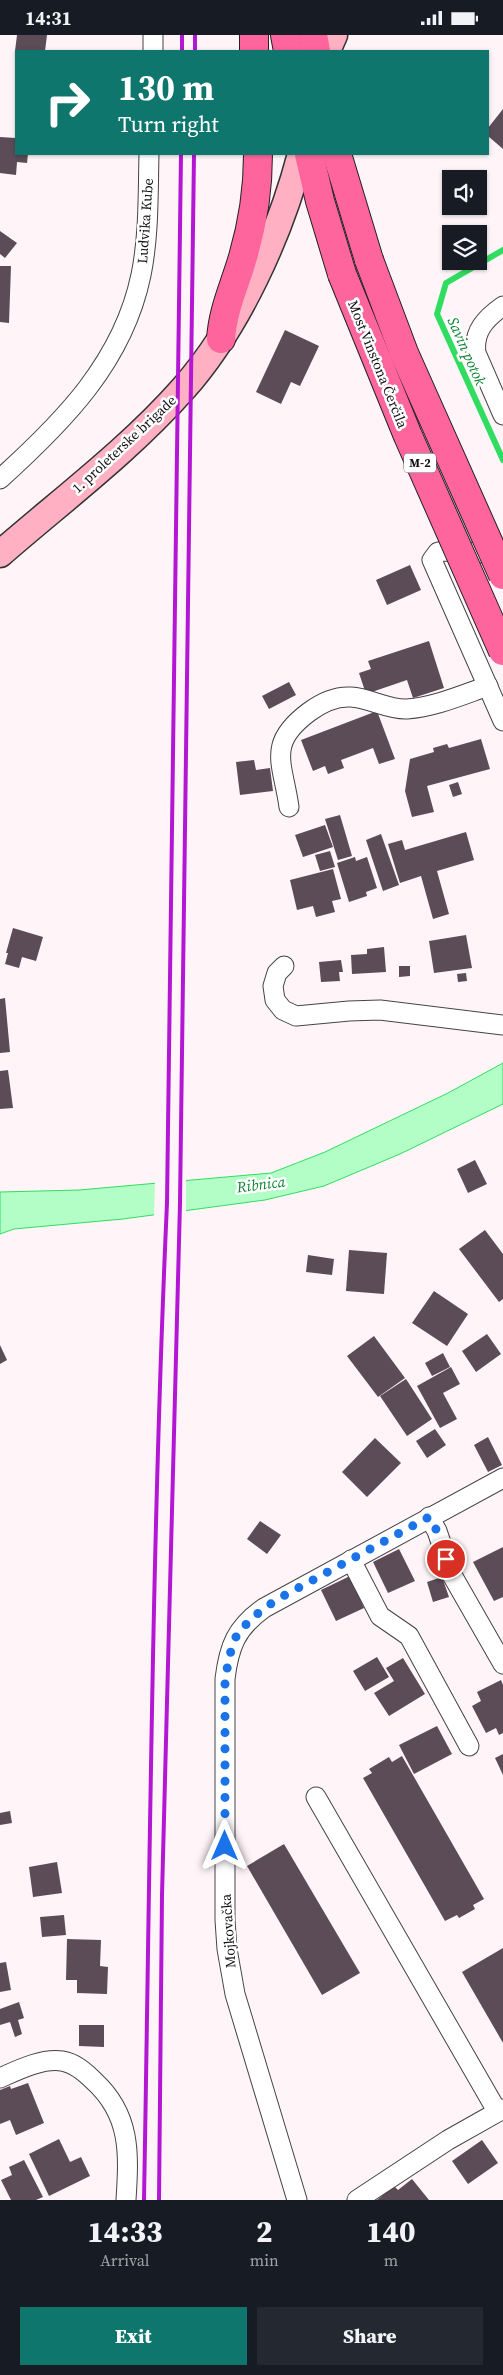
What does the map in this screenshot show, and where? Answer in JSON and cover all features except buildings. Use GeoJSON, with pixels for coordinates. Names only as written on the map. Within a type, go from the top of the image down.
{"type":"FeatureCollection","features":[{"type":"Feature","properties":{"kind":"main road"},"geometry":{"type":"LineString","coordinates":[[254,35],[254,50]]}},
{"type":"Feature","properties":{"kind":"main road"},"geometry":{"type":"LineString","coordinates":[[285,35],[288,50]]}},
{"type":"Feature","properties":{"kind":"main road"},"geometry":{"type":"LineString","coordinates":[[313,35],[316,50]]}},
{"type":"Feature","properties":{"kind":"main road"},"geometry":{"type":"LineString","coordinates":[[327,50],[334,35]]}},
{"type":"Feature","properties":{"kind":"main road"},"geometry":{"type":"LineString","coordinates":[[221,339],[227,301],[250,231],[257,185],[258,155]]}},
{"type":"Feature","properties":{"kind":"main road","name":"1. proleterske brigade"},"geometry":{"type":"LineString","coordinates":[[0,553],[145,429],[183,388],[221,339],[247,293],[270,243],[301,155]]}},
{"type":"Feature","properties":{"kind":"main road","name":"Most Vinstona Čerčila"},"geometry":{"type":"LineString","coordinates":[[309,155],[320,201],[342,274],[408,436],[503,651]]}},
{"type":"Feature","properties":{"kind":"main road","name":"Most Vinstona Čerčila"},"geometry":{"type":"LineString","coordinates":[[337,155],[369,260],[408,361],[503,575]]}},
{"type":"Feature","properties":{"kind":"street"},"geometry":{"type":"LineString","coordinates":[[152,50],[153,35]]}},
{"type":"Feature","properties":{"kind":"street","name":"Ludvika Kube"},"geometry":{"type":"LineString","coordinates":[[0,479],[56,427],[74,407],[101,369],[124,326],[141,276],[145,252],[149,155]]}},
{"type":"Feature","properties":{"kind":"street"},"geometry":{"type":"LineString","coordinates":[[503,306],[480,328],[475,345],[476,353],[503,415]]}},
{"type":"Feature","properties":{"kind":"street"},"geometry":{"type":"LineString","coordinates":[[503,554],[444,551],[438,552],[433,556],[434,566],[503,721]]}},
{"type":"Feature","properties":{"kind":"street"},"geometry":{"type":"LineString","coordinates":[[289,807],[280,753],[282,738],[292,726],[320,704],[336,698],[351,697],[405,709],[435,705],[488,687]]}},
{"type":"Feature","properties":{"kind":"street"},"geometry":{"type":"LineString","coordinates":[[284,966],[277,973],[273,986],[276,999],[284,1010],[296,1016],[380,1010],[503,1025]]}},
{"type":"Feature","properties":{"kind":"street","name":"Mojkovačka"},"geometry":{"type":"LineString","coordinates":[[297,2200],[235,1994],[228,1956],[225,1920],[225,1679],[233,1642],[244,1625],[276,1600],[503,1478]]}},
{"type":"Feature","properties":{"kind":"street"},"geometry":{"type":"LineString","coordinates":[[429,1517],[437,1531],[452,1575],[503,1663]]}},
{"type":"Feature","properties":{"kind":"street"},"geometry":{"type":"LineString","coordinates":[[351,1560],[380,1616],[409,1636],[469,1746]]}},
{"type":"Feature","properties":{"kind":"street"},"geometry":{"type":"LineString","coordinates":[[316,1797],[500,2110],[448,2140],[357,2200]]}},
{"type":"Feature","properties":{"kind":"street"},"geometry":{"type":"LineString","coordinates":[[0,2078],[43,2063],[62,2061],[77,2066],[105,2091],[119,2113],[126,2133],[129,2159],[126,2200]]}},
{"type":"Feature","properties":{"kind":"water","name":"Ribnica"},"geometry":{"type":"Polygon","coordinates":[[[503,1063],[503,1104],[400,1154],[324,1186],[265,1200],[123,1219],[14,1229],[0,1234],[0,1192],[79,1190],[271,1173],[325,1152],[448,1093],[503,1063]]]}},
{"type":"Feature","properties":{"kind":"pier"},"geometry":{"type":"Polygon","coordinates":[[[186,1178],[186,1214],[154,1218],[155,1181],[186,1178]]]}},
{"type":"Feature","properties":{"kind":"waterway","name":"Savin potok"},"geometry":{"type":"LineString","coordinates":[[503,250],[446,283],[437,314],[503,460]]}},
{"type":"Feature","properties":{"kind":"railway"},"geometry":{"type":"LineString","coordinates":[[182,35],[182,50]]}},
{"type":"Feature","properties":{"kind":"railway"},"geometry":{"type":"LineString","coordinates":[[195,35],[195,50]]}},
{"type":"Feature","properties":{"kind":"railway"},"geometry":{"type":"LineString","coordinates":[[144,2200],[155,1577],[167,1203],[181,155]]}},
{"type":"Feature","properties":{"kind":"railway"},"geometry":{"type":"LineString","coordinates":[[159,2200],[162,1895],[180,1203],[194,155]]}},
{"type":"Feature","properties":{"kind":"route"},"geometry":{"type":"LineString","coordinates":[[225,1846],[225,1679],[226,1666],[237,1634],[253,1617],[276,1600],[429,1517],[437,1531],[446,1559]]}}]}
